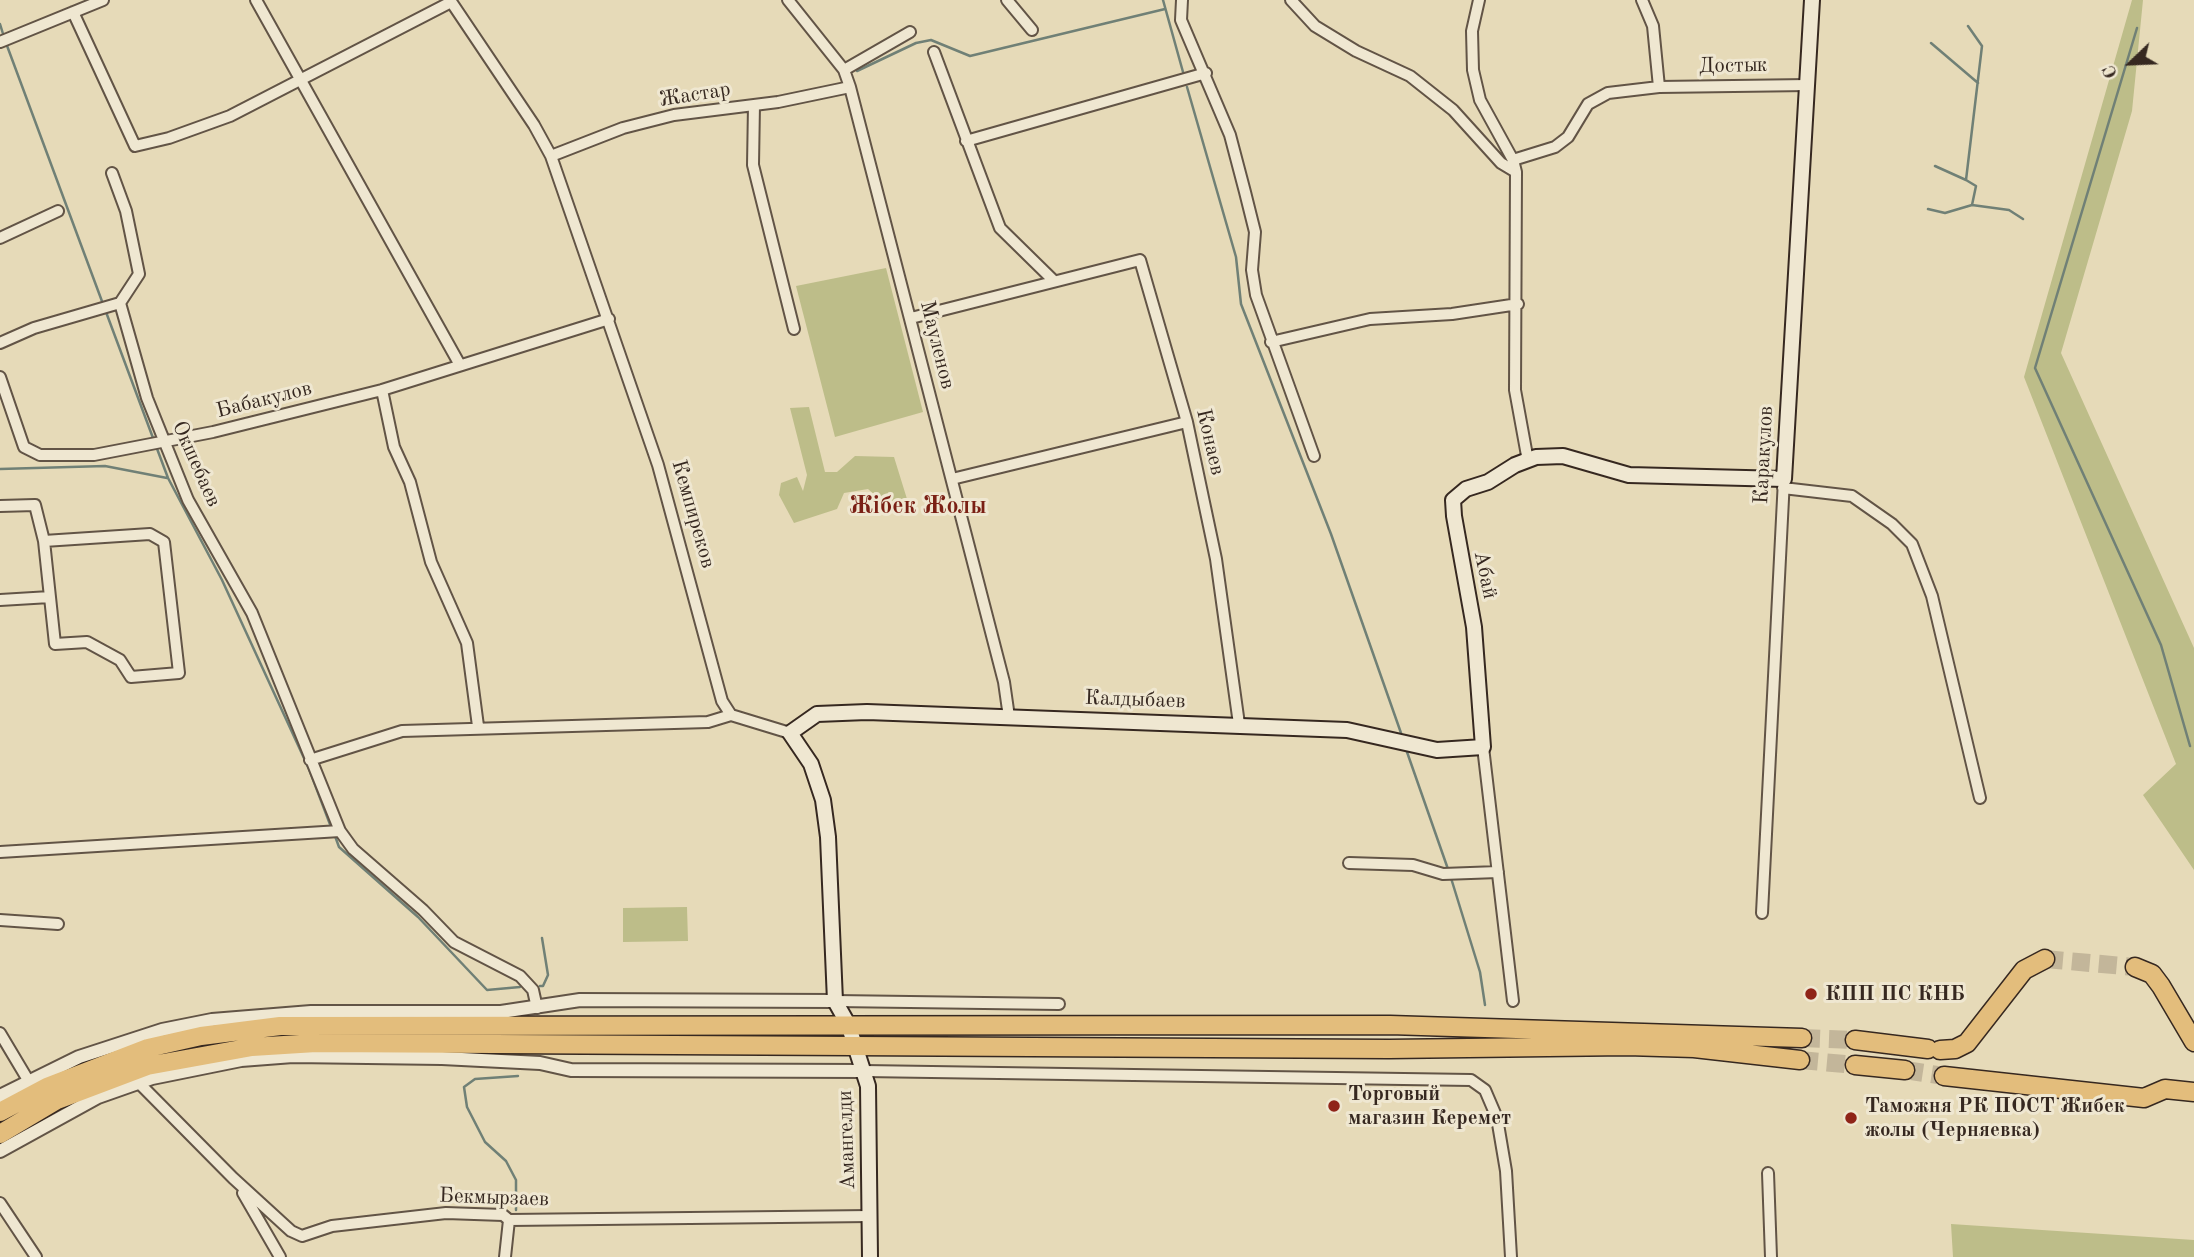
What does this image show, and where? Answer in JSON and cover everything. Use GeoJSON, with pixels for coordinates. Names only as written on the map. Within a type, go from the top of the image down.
{"type":"FeatureCollection","features":[{"type":"Feature","properties":{"kind":"highway"},"geometry":{"type":"LineString","coordinates":[[1856,1040],[1934,1050],[1955,1049],[1968,1043],[2024,971],[2045,959]]}},
{"type":"Feature","properties":{"kind":"highway"},"geometry":{"type":"LineString","coordinates":[[2135,967],[2152,974],[2194,1042]]}},
{"type":"Feature","properties":{"kind":"highway"},"geometry":{"type":"LineString","coordinates":[[1389,1049],[1390,1025]]}},
{"type":"Feature","properties":{"kind":"highway"},"geometry":{"type":"LineString","coordinates":[[0,1112],[47,1087],[148,1048],[201,1036],[280,1026],[1390,1025],[1694,1048],[1800,1060]]}},
{"type":"Feature","properties":{"kind":"highway"},"geometry":{"type":"LineString","coordinates":[[0,1134],[57,1100],[147,1066],[251,1047],[316,1043],[1389,1049],[1561,1039],[1802,1038]]}},
{"type":"Feature","properties":{"kind":"highway"},"geometry":{"type":"LineString","coordinates":[[1855,1065],[1905,1070]]}},
{"type":"Feature","properties":{"kind":"highway"},"geometry":{"type":"LineString","coordinates":[[1944,1076],[2144,1098],[2165,1090],[2194,1092]]}},
{"type":"Feature","properties":{"kind":"main road","name":"Каракулов"},"geometry":{"type":"LineString","coordinates":[[1783,483],[1812,0]]}},
{"type":"Feature","properties":{"kind":"main road","name":"Абай"},"geometry":{"type":"LineString","coordinates":[[1483,747],[1475,627],[1458,551],[1453,500],[1466,489],[1488,482],[1528,461],[1563,456],[1629,475],[1783,483]]}},
{"type":"Feature","properties":{"kind":"main road","name":"Калдыбаев"},"geometry":{"type":"LineString","coordinates":[[790,733],[808,718],[827,713],[1239,724],[1368,732],[1437,750],[1483,747]]}},
{"type":"Feature","properties":{"kind":"main road"},"geometry":{"type":"LineString","coordinates":[[790,733],[811,764],[826,819],[835,1001],[848,1024]]}},
{"type":"Feature","properties":{"kind":"main road","name":"Амангелди"},"geometry":{"type":"LineString","coordinates":[[848,1024],[868,1086],[870,1257]]}},
{"type":"Feature","properties":{"kind":"street"},"geometry":{"type":"LineString","coordinates":[[0,42],[103,0]]}},
{"type":"Feature","properties":{"kind":"street"},"geometry":{"type":"LineString","coordinates":[[256,0],[298,80],[360,184],[460,365]]}},
{"type":"Feature","properties":{"kind":"street","name":"Мауленов"},"geometry":{"type":"LineString","coordinates":[[788,0],[844,70],[850,87],[1004,682],[1009,717]]}},
{"type":"Feature","properties":{"kind":"street"},"geometry":{"type":"LineString","coordinates":[[1007,0],[1032,30]]}},
{"type":"Feature","properties":{"kind":"street"},"geometry":{"type":"LineString","coordinates":[[1182,0],[1181,20],[1230,135],[1245,192],[1255,232],[1252,270],[1256,295],[1314,456]]}},
{"type":"Feature","properties":{"kind":"street"},"geometry":{"type":"LineString","coordinates":[[1291,0],[1315,26],[1356,51],[1410,76],[1454,110],[1501,163],[1516,173]]}},
{"type":"Feature","properties":{"kind":"street"},"geometry":{"type":"LineString","coordinates":[[1479,0],[1472,31],[1480,100],[1513,160],[1516,173],[1516,390],[1528,461]]}},
{"type":"Feature","properties":{"kind":"street"},"geometry":{"type":"LineString","coordinates":[[1642,0],[1653,26],[1659,87]]}},
{"type":"Feature","properties":{"kind":"street"},"geometry":{"type":"LineString","coordinates":[[73,12],[135,146],[169,138],[230,116],[450,1]]}},
{"type":"Feature","properties":{"kind":"street","name":"Кемпиреков"},"geometry":{"type":"LineString","coordinates":[[450,1],[534,125],[551,156],[658,465],[722,701],[731,715]]}},
{"type":"Feature","properties":{"kind":"street"},"geometry":{"type":"LineString","coordinates":[[844,70],[909,32]]}},
{"type":"Feature","properties":{"kind":"street"},"geometry":{"type":"LineString","coordinates":[[934,52],[1000,228],[1054,281]]}},
{"type":"Feature","properties":{"kind":"street"},"geometry":{"type":"LineString","coordinates":[[966,141],[1206,74]]}},
{"type":"Feature","properties":{"kind":"street","name":"Достык"},"geometry":{"type":"LineString","coordinates":[[1513,160],[1555,146],[1568,137],[1588,104],[1608,93],[1659,87],[1808,85]]}},
{"type":"Feature","properties":{"kind":"street","name":"Жастар"},"geometry":{"type":"LineString","coordinates":[[551,156],[623,128],[674,115],[754,105],[850,87]]}},
{"type":"Feature","properties":{"kind":"street"},"geometry":{"type":"LineString","coordinates":[[754,105],[753,165],[794,329]]}},
{"type":"Feature","properties":{"kind":"street"},"geometry":{"type":"LineString","coordinates":[[0,343],[34,328],[120,303],[139,274],[126,211],[112,173]]}},
{"type":"Feature","properties":{"kind":"street"},"geometry":{"type":"LineString","coordinates":[[0,238],[58,211]]}},
{"type":"Feature","properties":{"kind":"street","name":"Конаев"},"geometry":{"type":"LineString","coordinates":[[911,318],[1140,260],[1187,422],[1216,559],[1239,724]]}},
{"type":"Feature","properties":{"kind":"street","name":"Окшебаев"},"geometry":{"type":"LineString","coordinates":[[120,303],[162,441],[188,499],[252,613],[340,831],[353,849],[423,910],[454,942],[520,976],[533,990],[537,1008]]}},
{"type":"Feature","properties":{"kind":"street"},"geometry":{"type":"LineString","coordinates":[[1271,342],[1370,319],[1452,314],[1518,304]]}},
{"type":"Feature","properties":{"kind":"street","name":"Бабакулов"},"geometry":{"type":"LineString","coordinates":[[0,377],[24,447],[40,455],[94,455],[214,432],[382,390],[609,319]]}},
{"type":"Feature","properties":{"kind":"street"},"geometry":{"type":"LineString","coordinates":[[382,390],[394,447],[410,482],[432,562],[467,643],[478,726]]}},
{"type":"Feature","properties":{"kind":"street"},"geometry":{"type":"LineString","coordinates":[[952,479],[1187,422]]}},
{"type":"Feature","properties":{"kind":"street"},"geometry":{"type":"LineString","coordinates":[[1783,483],[1852,496],[1892,524],[1912,544],[1932,596],[1980,798]]}},
{"type":"Feature","properties":{"kind":"street","name":"Каракулов"},"geometry":{"type":"LineString","coordinates":[[1762,913],[1783,483]]}},
{"type":"Feature","properties":{"kind":"street"},"geometry":{"type":"LineString","coordinates":[[0,506],[35,505],[44,541],[55,644],[87,642],[120,660],[131,677],[179,673],[164,542],[150,534],[44,541]]}},
{"type":"Feature","properties":{"kind":"street"},"geometry":{"type":"LineString","coordinates":[[0,600],[50,597]]}},
{"type":"Feature","properties":{"kind":"street"},"geometry":{"type":"LineString","coordinates":[[310,760],[402,731],[478,726],[708,722],[731,715],[790,733]]}},
{"type":"Feature","properties":{"kind":"street","name":"Абай"},"geometry":{"type":"LineString","coordinates":[[1483,747],[1513,1001]]}},
{"type":"Feature","properties":{"kind":"street"},"geometry":{"type":"LineString","coordinates":[[0,852],[340,831]]}},
{"type":"Feature","properties":{"kind":"street"},"geometry":{"type":"LineString","coordinates":[[1349,863],[1413,865],[1443,874],[1498,872]]}},
{"type":"Feature","properties":{"kind":"street"},"geometry":{"type":"LineString","coordinates":[[0,920],[58,924]]}},
{"type":"Feature","properties":{"kind":"street"},"geometry":{"type":"LineString","coordinates":[[0,1096],[28,1080],[114,1044],[212,1020],[311,1012],[501,1012],[580,1000],[1059,1004]]}},
{"type":"Feature","properties":{"kind":"street"},"geometry":{"type":"LineString","coordinates":[[0,1033],[28,1080]]}},
{"type":"Feature","properties":{"kind":"street"},"geometry":{"type":"LineString","coordinates":[[0,1151],[98,1097],[139,1083],[228,1062],[293,1056],[529,1062],[571,1070],[864,1070],[1471,1080],[1485,1090],[1497,1118],[1506,1171],[1511,1257]]}},
{"type":"Feature","properties":{"kind":"street","name":"Бекмырзаев"},"geometry":{"type":"LineString","coordinates":[[139,1083],[233,1178],[291,1231],[302,1236],[332,1226],[446,1213],[503,1215],[509,1220],[870,1216]]}},
{"type":"Feature","properties":{"kind":"street"},"geometry":{"type":"LineString","coordinates":[[1768,1173],[1770,1257]]}},
{"type":"Feature","properties":{"kind":"street"},"geometry":{"type":"LineString","coordinates":[[233,1178],[261,1220],[280,1257]]}},
{"type":"Feature","properties":{"kind":"street"},"geometry":{"type":"LineString","coordinates":[[0,1203],[36,1257]]}},
{"type":"Feature","properties":{"kind":"street"},"geometry":{"type":"LineString","coordinates":[[505,1257],[509,1220]]}},
{"type":"Feature","properties":{"kind":"green space"},"geometry":{"type":"Polygon","coordinates":[[[2132,0],[2143,0],[2132,111],[2061,353],[2194,648],[2194,870],[2143,795],[2176,764],[2024,377],[2132,0]]]}},
{"type":"Feature","properties":{"kind":"green space"},"geometry":{"type":"Polygon","coordinates":[[[886,268],[923,412],[835,437],[796,286],[886,268]]]}},
{"type":"Feature","properties":{"kind":"green space"},"geometry":{"type":"Polygon","coordinates":[[[809,407],[825,472],[837,472],[855,456],[894,457],[907,499],[887,506],[868,489],[844,493],[837,509],[794,523],[779,495],[781,483],[797,477],[803,491],[807,475],[790,408],[809,407]]]}},
{"type":"Feature","properties":{"kind":"green space"},"geometry":{"type":"Polygon","coordinates":[[[687,907],[688,941],[623,942],[623,908],[687,907]]]}},
{"type":"Feature","properties":{"kind":"green space"},"geometry":{"type":"Polygon","coordinates":[[[1951,1224],[2194,1240],[2194,1257],[1953,1257],[1951,1224]]]}},
{"type":"Feature","properties":{"kind":"waterway"},"geometry":{"type":"LineString","coordinates":[[1163,0],[1183,72]]}},
{"type":"Feature","properties":{"kind":"waterway"},"geometry":{"type":"LineString","coordinates":[[857,71],[916,43],[931,40],[970,56],[1165,9]]}},
{"type":"Feature","properties":{"kind":"waterway"},"geometry":{"type":"LineString","coordinates":[[0,24],[4,37]]}},
{"type":"Feature","properties":{"kind":"waterway"},"geometry":{"type":"LineString","coordinates":[[1968,26],[1982,46],[1966,180],[1976,186],[1972,205],[2009,210],[2023,219]]}},
{"type":"Feature","properties":{"kind":"waterway"},"geometry":{"type":"LineString","coordinates":[[2137,28],[2035,368],[2161,645],[2190,746]]}},
{"type":"Feature","properties":{"kind":"waterway"},"geometry":{"type":"LineString","coordinates":[[6,43],[103,304]]}},
{"type":"Feature","properties":{"kind":"waterway"},"geometry":{"type":"LineString","coordinates":[[1931,43],[1978,83]]}},
{"type":"Feature","properties":{"kind":"waterway"},"geometry":{"type":"LineString","coordinates":[[1187,87],[1236,257],[1241,304],[1331,534],[1401,733]]}},
{"type":"Feature","properties":{"kind":"waterway"},"geometry":{"type":"LineString","coordinates":[[1935,166],[1966,180]]}},
{"type":"Feature","properties":{"kind":"waterway"},"geometry":{"type":"LineString","coordinates":[[1928,209],[1945,213],[1972,205]]}},
{"type":"Feature","properties":{"kind":"waterway"},"geometry":{"type":"LineString","coordinates":[[106,312],[153,438]]}},
{"type":"Feature","properties":{"kind":"waterway"},"geometry":{"type":"LineString","coordinates":[[156,446],[168,478],[222,580],[309,769],[331,827]]}},
{"type":"Feature","properties":{"kind":"waterway"},"geometry":{"type":"LineString","coordinates":[[0,469],[105,466],[167,478]]}},
{"type":"Feature","properties":{"kind":"waterway"},"geometry":{"type":"LineString","coordinates":[[1407,752],[1449,872]]}},
{"type":"Feature","properties":{"kind":"waterway"},"geometry":{"type":"LineString","coordinates":[[335,836],[339,847],[418,917],[487,990],[520,987]]}},
{"type":"Feature","properties":{"kind":"waterway"},"geometry":{"type":"LineString","coordinates":[[1451,878],[1480,972],[1485,1005]]}},
{"type":"Feature","properties":{"kind":"waterway"},"geometry":{"type":"LineString","coordinates":[[540,986],[543,986],[548,975],[542,938]]}},
{"type":"Feature","properties":{"kind":"waterway"},"geometry":{"type":"LineString","coordinates":[[516,1210],[516,1180],[506,1161],[485,1142],[467,1107],[464,1087],[475,1079],[518,1076]]}},
{"type":"Feature","properties":{"kind":"tunnel"},"geometry":{"type":"LineString","coordinates":[[2045,959],[2135,967]]}},
{"type":"Feature","properties":{"kind":"tunnel"},"geometry":{"type":"LineString","coordinates":[[1802,1038],[1855,1040]]}},
{"type":"Feature","properties":{"kind":"tunnel"},"geometry":{"type":"LineString","coordinates":[[1800,1060],[1855,1065]]}},
{"type":"Feature","properties":{"kind":"tunnel"},"geometry":{"type":"LineString","coordinates":[[1905,1070],[1944,1076]]}},
{"type":"Feature","properties":{"kind":"place","name":"КПП ПС КНБ"},"geometry":{"type":"Point","coordinates":[1811,994]}},
{"type":"Feature","properties":{"kind":"place","name":"Торговый магазин Керемет"},"geometry":{"type":"Point","coordinates":[1334,1106]}},
{"type":"Feature","properties":{"kind":"place","name":"Таможня РК ПОСТ Жибек жолы (Черняевка)"},"geometry":{"type":"Point","coordinates":[1851,1118]}},
{"type":"Feature","properties":{"kind":"district","name":"Жібек Жолы"},"geometry":{"type":"Point","coordinates":[918,507]}}]}
